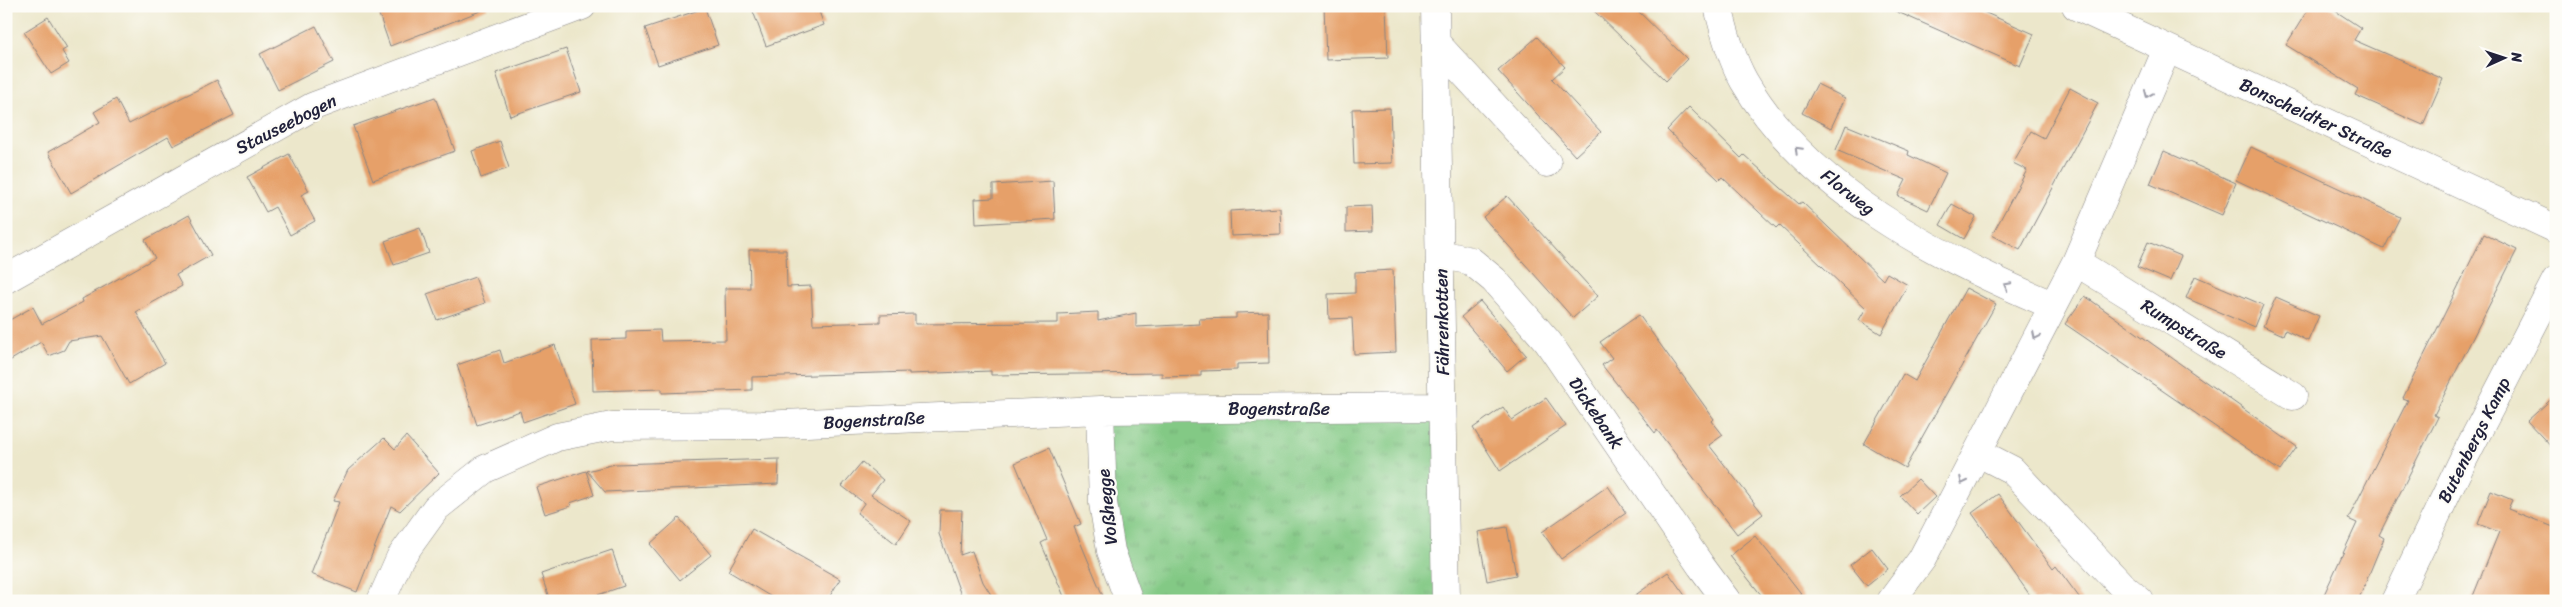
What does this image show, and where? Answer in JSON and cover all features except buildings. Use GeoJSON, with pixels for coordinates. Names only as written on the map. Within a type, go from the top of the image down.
{"type":"FeatureCollection","features":[{"type":"Feature","properties":{"kind":"street","name":"Stauseebogen"},"geometry":{"type":"LineString","coordinates":[[6,279],[314,106],[582,6]]}},
{"type":"Feature","properties":{"kind":"street","name":"Fährenkotten"},"geometry":{"type":"LineString","coordinates":[[1435,6],[1446,601]]}},
{"type":"Feature","properties":{"kind":"street","name":"Florweg"},"geometry":{"type":"LineString","coordinates":[[1718,6],[1732,55],[1744,80],[1775,125],[1824,175],[1860,204],[1900,229],[2014,289],[2052,305]]}},
{"type":"Feature","properties":{"kind":"street","name":"Bonscheidter Straße"},"geometry":{"type":"LineString","coordinates":[[2076,6],[2121,15],[2167,49],[2556,228]]}},
{"type":"Feature","properties":{"kind":"street"},"geometry":{"type":"LineString","coordinates":[[1436,44],[1547,163]]}},
{"type":"Feature","properties":{"kind":"street"},"geometry":{"type":"LineString","coordinates":[[1891,601],[1922,559],[1979,453],[2052,305],[2076,262],[2167,49]]}},
{"type":"Feature","properties":{"kind":"street","name":"Dickebank"},"geometry":{"type":"LineString","coordinates":[[1441,254],[1471,261],[1494,280],[1548,342],[1696,559],[1727,601]]}},
{"type":"Feature","properties":{"kind":"street","name":"Rumpstraße"},"geometry":{"type":"LineString","coordinates":[[2076,262],[2293,396]]}},
{"type":"Feature","properties":{"kind":"street","name":"Butenbergs Kamp"},"geometry":{"type":"LineString","coordinates":[[2395,601],[2462,462],[2556,280]]}},
{"type":"Feature","properties":{"kind":"street","name":"Bogenstraße"},"geometry":{"type":"LineString","coordinates":[[381,601],[400,558],[436,508],[485,468],[557,437],[612,426],[761,425],[1100,410],[1442,407]]}},
{"type":"Feature","properties":{"kind":"street","name":"Voßhegge"},"geometry":{"type":"LineString","coordinates":[[1100,410],[1103,503],[1111,551],[1128,601]]}},
{"type":"Feature","properties":{"kind":"street"},"geometry":{"type":"LineString","coordinates":[[1979,453],[2012,470],[2122,585],[2140,601]]}},
{"type":"Feature","properties":{"kind":"green space"},"geometry":{"type":"Polygon","coordinates":[[[1442,407],[1446,601],[1132,601],[1100,410],[1442,407]]]}}]}
